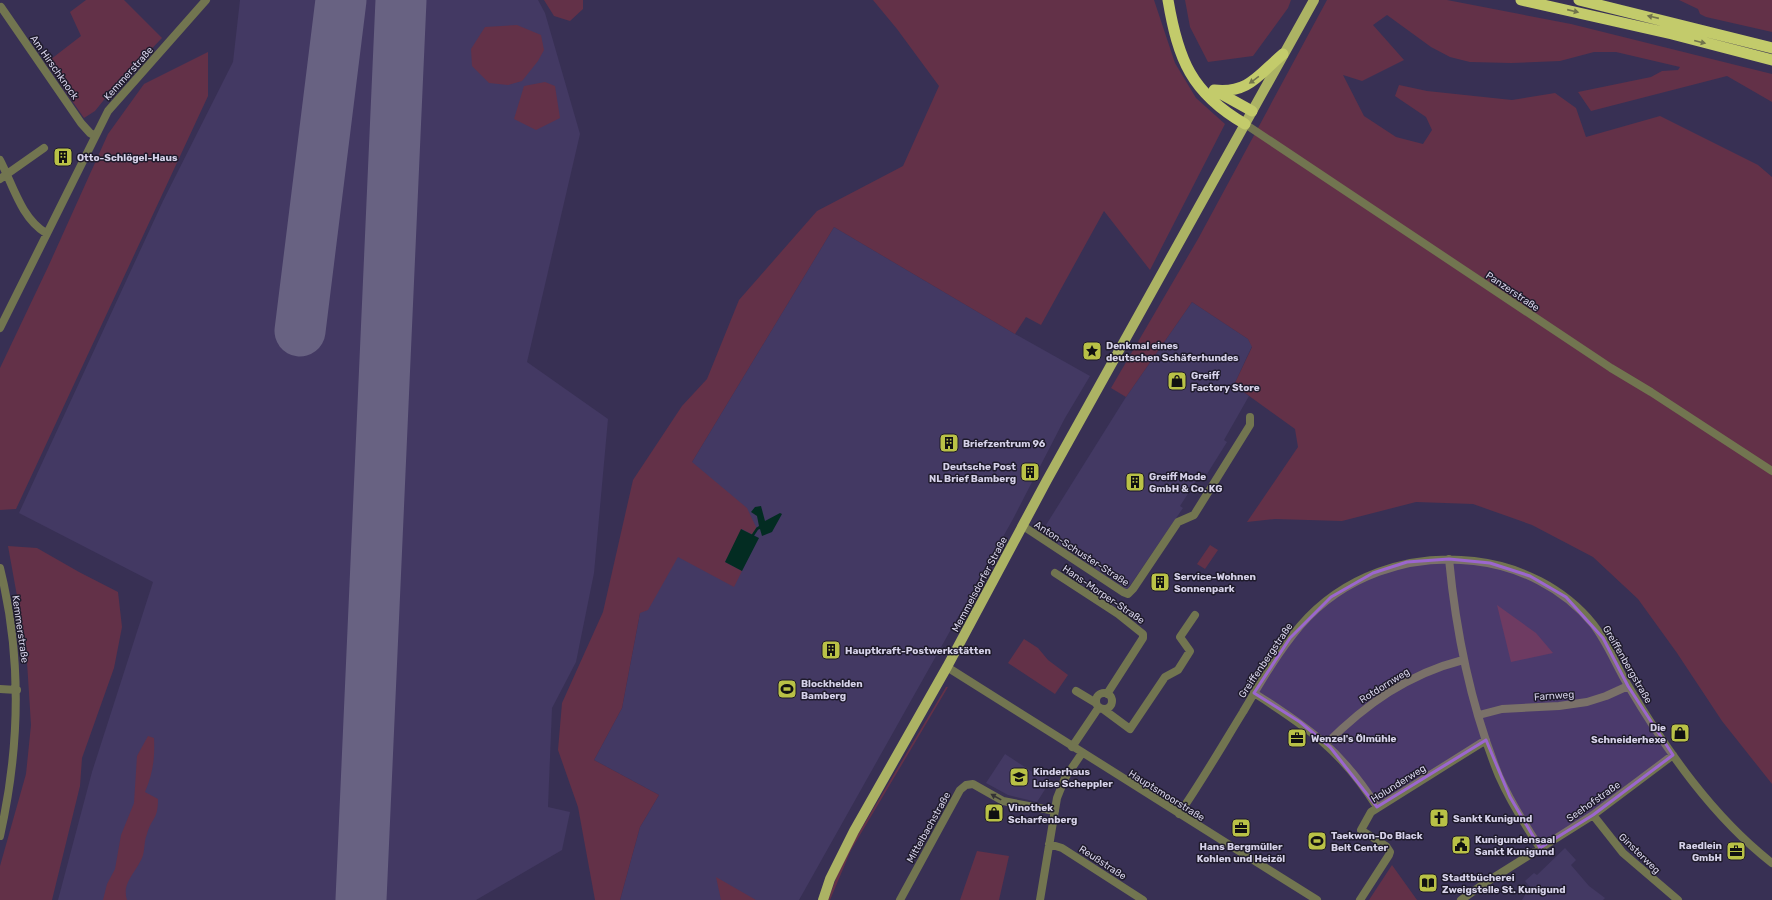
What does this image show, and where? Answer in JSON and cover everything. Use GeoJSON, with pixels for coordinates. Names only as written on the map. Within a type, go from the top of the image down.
{"type":"FeatureCollection","features":[{"type":"Feature","properties":{"kind":"highway"},"geometry":{"type":"LineString","coordinates":[[1168,0],[1177,45],[1182,58],[1195,81],[1213,100],[1232,116],[1245,124]]}},
{"type":"Feature","properties":{"kind":"highway"},"geometry":{"type":"LineString","coordinates":[[1521,0],[1672,34],[1772,60]]}},
{"type":"Feature","properties":{"kind":"highway"},"geometry":{"type":"LineString","coordinates":[[1579,0],[1772,48]]}},
{"type":"Feature","properties":{"kind":"highway"},"geometry":{"type":"LineString","coordinates":[[1214,90],[1234,90],[1247,85],[1259,77],[1283,54]]}},
{"type":"Feature","properties":{"kind":"highway"},"geometry":{"type":"LineString","coordinates":[[1195,81],[1252,111]]}},
{"type":"Feature","properties":{"kind":"main road","name":"Memmelsdorfer Straße"},"geometry":{"type":"LineString","coordinates":[[823,900],[830,879],[850,837],[947,667],[1099,385],[1314,0]]}},
{"type":"Feature","properties":{"kind":"street","name":"Kemmerstraße"},"geometry":{"type":"LineString","coordinates":[[0,328],[108,111],[116,100],[201,8],[206,0]]}},
{"type":"Feature","properties":{"kind":"street","name":"Am Hirschknock"},"geometry":{"type":"LineString","coordinates":[[1,7],[81,123],[90,133],[95,136]]}},
{"type":"Feature","properties":{"kind":"street","name":"Panzerstraße"},"geometry":{"type":"LineString","coordinates":[[1245,124],[1611,368],[1651,392],[1772,471]]}},
{"type":"Feature","properties":{"kind":"street"},"geometry":{"type":"LineString","coordinates":[[4,176],[44,148]]}},
{"type":"Feature","properties":{"kind":"street"},"geometry":{"type":"LineString","coordinates":[[0,160],[4,176],[25,212],[32,222],[46,233]]}},
{"type":"Feature","properties":{"kind":"street","name":"Anton-Schuster-Straße"},"geometry":{"type":"LineString","coordinates":[[1023,526],[1128,594],[1134,589],[1178,522],[1194,515],[1250,425],[1250,417]]}},
{"type":"Feature","properties":{"kind":"street"},"geometry":{"type":"LineString","coordinates":[[1449,560],[1457,627],[1463,660],[1478,715],[1499,776],[1540,848]]}},
{"type":"Feature","properties":{"kind":"street","name":"Greiffenbergstraße"},"geometry":{"type":"LineString","coordinates":[[1179,814],[1290,638],[1306,620],[1331,598],[1357,582],[1390,567],[1407,562],[1449,560],[1490,563],[1517,571],[1542,583],[1566,597],[1579,609],[1603,638],[1628,686],[1673,755],[1727,821],[1772,863]]}},
{"type":"Feature","properties":{"kind":"street","name":"Kemmerstraße"},"geometry":{"type":"LineString","coordinates":[[0,568],[8,605],[16,659],[17,690],[10,777],[0,836]]}},
{"type":"Feature","properties":{"kind":"street","name":"Hans-Morper-Straße"},"geometry":{"type":"LineString","coordinates":[[1055,573],[1118,614],[1143,634],[1143,638],[1107,694]]}},
{"type":"Feature","properties":{"kind":"street"},"geometry":{"type":"LineString","coordinates":[[1076,691],[1130,728],[1165,677],[1178,670],[1190,651],[1180,637],[1195,615]]}},
{"type":"Feature","properties":{"kind":"street","name":"Rotdornweg"},"geometry":{"type":"LineString","coordinates":[[1326,744],[1345,725],[1372,703],[1400,684],[1438,667],[1463,660]]}},
{"type":"Feature","properties":{"kind":"street","name":"Hauptsmoorstraße"},"geometry":{"type":"LineString","coordinates":[[947,667],[1317,900]]}},
{"type":"Feature","properties":{"kind":"street","name":"Farnweg"},"geometry":{"type":"LineString","coordinates":[[1478,715],[1516,707],[1559,706],[1587,702],[1606,696],[1628,686]]}},
{"type":"Feature","properties":{"kind":"street"},"geometry":{"type":"LineString","coordinates":[[0,689],[17,690]]}},
{"type":"Feature","properties":{"kind":"street"},"geometry":{"type":"LineString","coordinates":[[1254,693],[1300,722],[1326,744],[1352,771],[1377,807]]}},
{"type":"Feature","properties":{"kind":"street","name":"Hans-Morper-Straße"},"geometry":{"type":"LineString","coordinates":[[1100,706],[1097,697],[1101,694],[1107,694]]}},
{"type":"Feature","properties":{"kind":"street","name":"Hans-Morper-Straße"},"geometry":{"type":"LineString","coordinates":[[1100,706],[1108,707],[1112,702],[1107,694]]}},
{"type":"Feature","properties":{"kind":"street","name":"Hans-Morper-Straße"},"geometry":{"type":"LineString","coordinates":[[1072,747],[1100,706]]}},
{"type":"Feature","properties":{"kind":"street","name":"Holunderweg"},"geometry":{"type":"LineString","coordinates":[[1360,900],[1390,852],[1386,846],[1361,830],[1371,812],[1486,740]]}},
{"type":"Feature","properties":{"kind":"street"},"geometry":{"type":"LineString","coordinates":[[1040,900],[1055,811],[1062,785],[1082,753]]}},
{"type":"Feature","properties":{"kind":"street","name":"Seehofstraße"},"geometry":{"type":"LineString","coordinates":[[1462,900],[1484,883],[1593,815],[1673,755]]}},
{"type":"Feature","properties":{"kind":"street","name":"Mittelbachstraße"},"geometry":{"type":"LineString","coordinates":[[900,900],[960,790],[966,785],[973,784],[1003,801],[1055,811]]}},
{"type":"Feature","properties":{"kind":"street","name":"Ginsterweg"},"geometry":{"type":"LineString","coordinates":[[1593,815],[1603,830],[1628,858],[1678,900]]}},
{"type":"Feature","properties":{"kind":"street","name":"Reußstraße"},"geometry":{"type":"LineString","coordinates":[[1049,844],[1062,848],[1143,900]]}},
{"type":"Feature","properties":{"kind":"highlighted area"},"geometry":{"type":"Polygon","coordinates":[[[1449,559],[1490,563],[1530,576],[1566,597],[1603,638],[1628,686],[1673,755],[1593,815],[1540,848],[1510,797],[1486,740],[1377,807],[1330,747],[1300,722],[1254,693],[1290,638],[1331,597],[1373,573],[1407,562],[1449,559]]]}},
{"type":"Feature","properties":{"kind":"shaded area"},"geometry":{"type":"Polygon","coordinates":[[[86,0],[124,0],[162,38],[111,91],[95,111],[84,118],[46,63],[81,36],[70,12],[86,0]]]}},
{"type":"Feature","properties":{"kind":"shaded area"},"geometry":{"type":"Polygon","coordinates":[[[240,0],[538,0],[545,13],[580,134],[527,362],[608,419],[594,573],[576,662],[552,708],[548,807],[570,812],[562,850],[476,900],[58,900],[92,772],[153,582],[19,513],[163,201],[233,62],[240,0]]]}},
{"type":"Feature","properties":{"kind":"shaded area"},"geometry":{"type":"Polygon","coordinates":[[[544,0],[583,0],[583,9],[570,21],[554,16],[544,0]]]}},
{"type":"Feature","properties":{"kind":"shaded area"},"geometry":{"type":"Polygon","coordinates":[[[873,0],[1154,0],[1175,63],[1196,98],[1225,124],[1150,270],[1104,211],[1041,325],[1026,317],[1015,334],[834,227],[692,462],[747,508],[757,529],[753,535],[742,529],[725,562],[742,571],[734,587],[678,557],[648,610],[640,613],[622,708],[594,760],[659,795],[640,827],[620,900],[595,900],[578,807],[558,750],[562,703],[603,612],[633,480],[682,406],[707,379],[739,300],[817,211],[903,166],[939,86],[897,29],[873,0]]]}},
{"type":"Feature","properties":{"kind":"shaded area"},"geometry":{"type":"Polygon","coordinates":[[[1185,0],[1291,0],[1288,8],[1253,56],[1208,62],[1190,27],[1185,0]]]}},
{"type":"Feature","properties":{"kind":"shaded area"},"geometry":{"type":"Polygon","coordinates":[[[1327,0],[1447,0],[1571,24],[1772,74],[1772,102],[1727,76],[1591,111],[1578,92],[1651,77],[1662,71],[1678,70],[1680,67],[1616,52],[1594,52],[1560,61],[1511,63],[1470,62],[1450,57],[1431,47],[1387,15],[1373,25],[1404,60],[1362,81],[1343,75],[1364,116],[1396,137],[1423,144],[1432,130],[1426,117],[1395,96],[1399,85],[1427,91],[1512,100],[1555,93],[1576,108],[1586,137],[1660,116],[1758,165],[1772,177],[1772,784],[1722,721],[1677,653],[1638,599],[1593,557],[1532,525],[1473,504],[1416,502],[1342,521],[1275,519],[1247,522],[1298,447],[1295,429],[1234,385],[1252,347],[1248,339],[1192,302],[1126,397],[1111,388],[1198,239],[1327,0]]]}},
{"type":"Feature","properties":{"kind":"shaded area"},"geometry":{"type":"Polygon","coordinates":[[[1679,0],[1772,0],[1772,32],[1706,17],[1700,14],[1698,9],[1679,0]]]}},
{"type":"Feature","properties":{"kind":"shaded area"},"geometry":{"type":"Polygon","coordinates":[[[517,25],[541,35],[544,50],[538,61],[522,81],[508,85],[489,83],[472,66],[471,49],[485,27],[517,25]]]}},
{"type":"Feature","properties":{"kind":"shaded area"},"geometry":{"type":"Polygon","coordinates":[[[208,52],[208,96],[16,509],[0,510],[0,368],[48,267],[108,134],[144,84],[208,52]]]}},
{"type":"Feature","properties":{"kind":"shaded area"},"geometry":{"type":"Polygon","coordinates":[[[545,82],[555,86],[560,118],[536,130],[514,119],[524,86],[545,82]]]}},
{"type":"Feature","properties":{"kind":"shaded area"},"geometry":{"type":"Polygon","coordinates":[[[834,227],[1015,334],[1090,376],[1065,418],[1013,519],[799,900],[620,900],[640,827],[659,795],[594,760],[622,708],[640,613],[692,462],[834,227]]]}},
{"type":"Feature","properties":{"kind":"shaded area"},"geometry":{"type":"Polygon","coordinates":[[[1192,302],[1248,339],[1252,346],[1234,385],[1249,396],[1224,440],[1227,442],[1207,474],[1202,472],[1180,506],[1183,508],[1127,590],[1058,544],[1046,525],[1126,397],[1192,302]]]}},
{"type":"Feature","properties":{"kind":"shaded area"},"geometry":{"type":"Polygon","coordinates":[[[761,506],[765,521],[780,513],[782,514],[772,532],[762,536],[760,529],[757,530],[756,528],[759,526],[757,516],[751,512],[755,507],[761,506]]]}},
{"type":"Feature","properties":{"kind":"shaded area"},"geometry":{"type":"Polygon","coordinates":[[[741,529],[759,538],[742,571],[725,562],[741,529]]]}},
{"type":"Feature","properties":{"kind":"shaded area"},"geometry":{"type":"Polygon","coordinates":[[[1210,545],[1218,550],[1205,569],[1197,564],[1210,545]]]}},
{"type":"Feature","properties":{"kind":"shaded area"},"geometry":{"type":"Polygon","coordinates":[[[8,546],[37,548],[118,592],[122,627],[114,668],[82,758],[80,786],[52,900],[0,900],[0,866],[26,774],[31,725],[26,646],[8,546]]]}},
{"type":"Feature","properties":{"kind":"shaded area"},"geometry":{"type":"Polygon","coordinates":[[[1497,605],[1536,633],[1553,653],[1511,662],[1497,605]]]}},
{"type":"Feature","properties":{"kind":"shaded area"},"geometry":{"type":"Polygon","coordinates":[[[1024,639],[1038,648],[1048,660],[1068,675],[1055,694],[1008,663],[1024,639]]]}},
{"type":"Feature","properties":{"kind":"shaded area"},"geometry":{"type":"Polygon","coordinates":[[[946,687],[948,687],[851,850],[830,900],[828,900],[838,873],[851,846],[946,687]]]}},
{"type":"Feature","properties":{"kind":"shaded area"},"geometry":{"type":"Polygon","coordinates":[[[148,736],[154,738],[154,752],[152,772],[145,792],[158,799],[157,811],[146,837],[141,861],[128,882],[126,888],[127,900],[103,900],[107,884],[115,869],[121,835],[134,803],[137,756],[148,736]]]}},
{"type":"Feature","properties":{"kind":"shaded area","name":"Kinderhaus Luise Scheppler"},"geometry":{"type":"Polygon","coordinates":[[[1005,754],[1037,775],[1039,772],[1051,780],[1037,802],[1008,795],[986,783],[1005,754]]]}},
{"type":"Feature","properties":{"kind":"shaded area"},"geometry":{"type":"Polygon","coordinates":[[[1565,848],[1576,860],[1571,865],[1589,886],[1605,898],[1603,900],[1522,900],[1530,887],[1525,881],[1534,873],[1537,875],[1565,848]]]}},
{"type":"Feature","properties":{"kind":"shaded area"},"geometry":{"type":"Polygon","coordinates":[[[977,851],[1009,856],[999,900],[960,900],[977,851]]]}},
{"type":"Feature","properties":{"kind":"shaded area"},"geometry":{"type":"Polygon","coordinates":[[[1392,865],[1417,900],[1369,900],[1392,865]]]}},
{"type":"Feature","properties":{"kind":"shaded area"},"geometry":{"type":"Polygon","coordinates":[[[716,877],[756,900],[721,900],[716,877]]]}},
{"type":"Feature","properties":{"kind":"waterway"},"geometry":{"type":"LineString","coordinates":[[753,535],[757,529]]}},
{"type":"Feature","properties":{"kind":"runway"},"geometry":{"type":"LineString","coordinates":[[300,331],[341,0]]}},
{"type":"Feature","properties":{"kind":"runway"},"geometry":{"type":"LineString","coordinates":[[361,900],[401,0]]}},
{"type":"Feature","properties":{"kind":"place","name":"Otto-Schlögel-Haus"},"geometry":{"type":"Point","coordinates":[63,157]}},
{"type":"Feature","properties":{"kind":"place","name":"Denkmal eines deutschen Schäferhundes"},"geometry":{"type":"Point","coordinates":[1092,351]}},
{"type":"Feature","properties":{"kind":"place","name":"Greiff Factory Store"},"geometry":{"type":"Point","coordinates":[1177,381]}},
{"type":"Feature","properties":{"kind":"place","name":"Briefzentrum 96"},"geometry":{"type":"Point","coordinates":[949,443]}},
{"type":"Feature","properties":{"kind":"place","name":"Deutsche Post NL Brief Bamberg"},"geometry":{"type":"Point","coordinates":[1030,472]}},
{"type":"Feature","properties":{"kind":"place","name":"Greiff Mode GmbH & Co. KG"},"geometry":{"type":"Point","coordinates":[1135,482]}},
{"type":"Feature","properties":{"kind":"place","name":"Service-Wohnen Sonnenpark"},"geometry":{"type":"Point","coordinates":[1160,582]}},
{"type":"Feature","properties":{"kind":"place","name":"Hauptkraft-Postwerkstätten"},"geometry":{"type":"Point","coordinates":[831,650]}},
{"type":"Feature","properties":{"kind":"place","name":"Blockhelden Bamberg"},"geometry":{"type":"Point","coordinates":[787,689]}},
{"type":"Feature","properties":{"kind":"place","name":"Die Schneiderhexe"},"geometry":{"type":"Point","coordinates":[1680,733]}},
{"type":"Feature","properties":{"kind":"place","name":"Wenzel's Ölmühle"},"geometry":{"type":"Point","coordinates":[1297,738]}},
{"type":"Feature","properties":{"kind":"place","name":"Kinderhaus Luise Scheppler"},"geometry":{"type":"Point","coordinates":[1019,777]}},
{"type":"Feature","properties":{"kind":"place","name":"Vinothek Scharfenberg"},"geometry":{"type":"Point","coordinates":[994,813]}},
{"type":"Feature","properties":{"kind":"place","name":"Sankt Kunigund"},"geometry":{"type":"Point","coordinates":[1439,818]}},
{"type":"Feature","properties":{"kind":"place","name":"Hans Bergmüller Kohlen und Heizöl"},"geometry":{"type":"Point","coordinates":[1241,828]}},
{"type":"Feature","properties":{"kind":"place","name":"Taekwon-Do Black Belt Center"},"geometry":{"type":"Point","coordinates":[1317,841]}},
{"type":"Feature","properties":{"kind":"place","name":"Kunigundensaal Sankt Kunigund"},"geometry":{"type":"Point","coordinates":[1461,845]}},
{"type":"Feature","properties":{"kind":"place","name":"Raedlein GmbH"},"geometry":{"type":"Point","coordinates":[1736,851]}},
{"type":"Feature","properties":{"kind":"place","name":"Stadtbücherei Zweigstelle St. Kunigund"},"geometry":{"type":"Point","coordinates":[1428,883]}}]}
